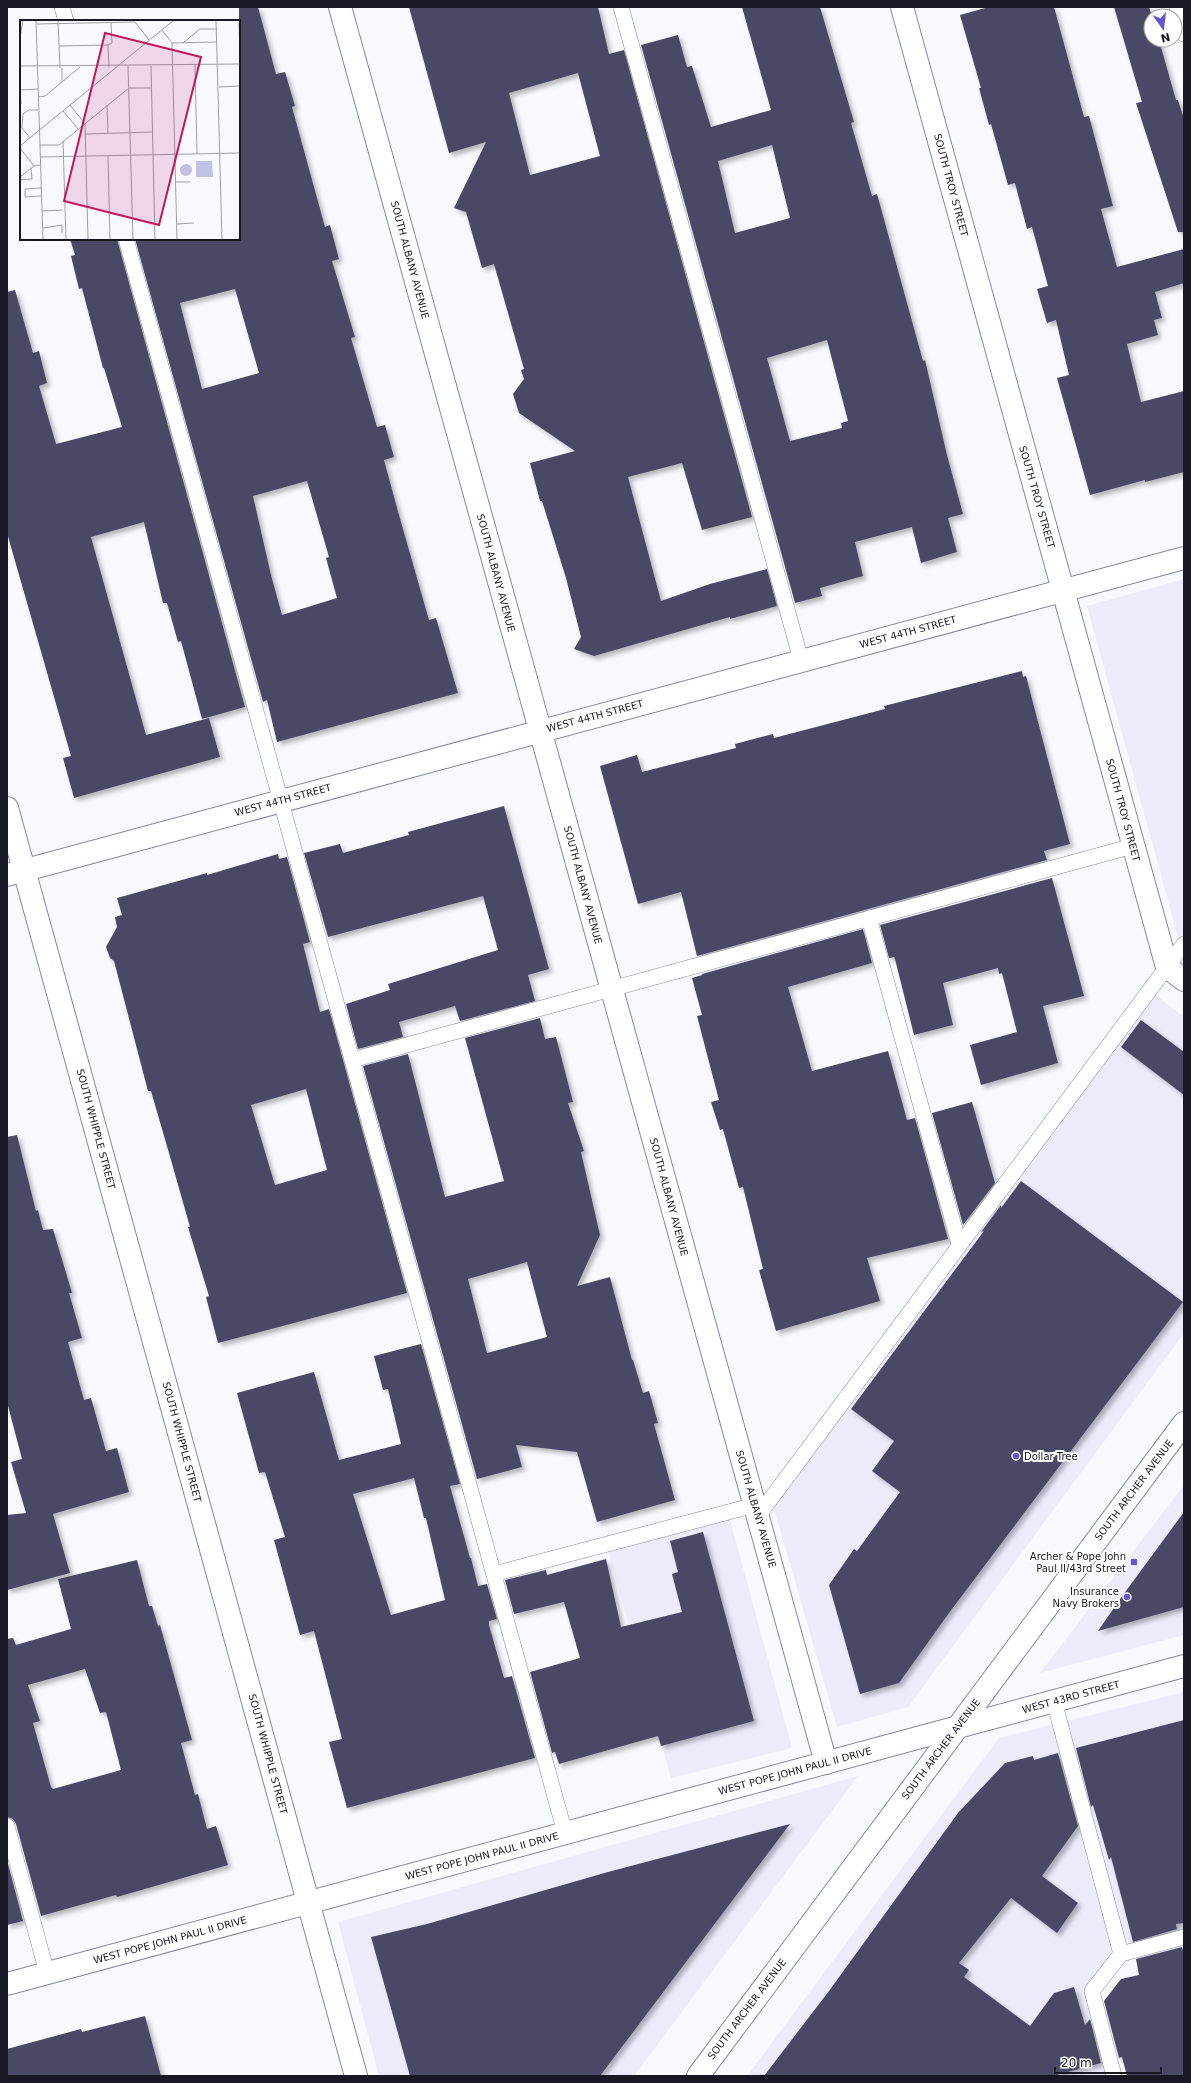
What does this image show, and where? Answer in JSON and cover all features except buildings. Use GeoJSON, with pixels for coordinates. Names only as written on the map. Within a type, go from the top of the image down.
{"type":"FeatureCollection","features":[{"type":"Feature","properties":{"kind":"street","name":"SOUTH ALBANY AVENUE"},"geometry":{"type":"LineString","coordinates":[[340,7],[826,1763]]}},
{"type":"Feature","properties":{"kind":"street","name":"SOUTH TROY STREET"},"geometry":{"type":"LineString","coordinates":[[902,7],[1167,967]]}},
{"type":"Feature","properties":{"kind":"street","name":"WEST 44TH STREET"},"geometry":{"type":"LineString","coordinates":[[16,872],[1184,558]]}},
{"type":"Feature","properties":{"kind":"street","name":"SOUTH WHIPPLE STREET"},"geometry":{"type":"LineString","coordinates":[[7,808],[16,872],[309,1903],[356,2076]]}},
{"type":"Feature","properties":{"kind":"street"},"geometry":{"type":"LineString","coordinates":[[1167,967],[1184,980]]}},
{"type":"Feature","properties":{"kind":"street","name":"SOUTH ARCHER AVENUE"},"geometry":{"type":"LineString","coordinates":[[698,2076],[1184,1423]]}},
{"type":"Feature","properties":{"kind":"street","name":"WEST 43RD STREET"},"geometry":{"type":"LineString","coordinates":[[958,1727],[1184,1666]]}},
{"type":"Feature","properties":{"kind":"street","name":"WEST POPE JOHN PAUL II DRIVE"},"geometry":{"type":"LineString","coordinates":[[7,1984],[958,1727]]}},
{"type":"Feature","properties":{"kind":"lane"},"geometry":{"type":"LineString","coordinates":[[62,7],[66,20]]}},
{"type":"Feature","properties":{"kind":"lane"},"geometry":{"type":"LineString","coordinates":[[621,7],[801,660]]}},
{"type":"Feature","properties":{"kind":"lane"},"geometry":{"type":"LineString","coordinates":[[1177,7],[1184,34]]}},
{"type":"Feature","properties":{"kind":"lane"},"geometry":{"type":"LineString","coordinates":[[126,240],[565,1833]]}},
{"type":"Feature","properties":{"kind":"lane"},"geometry":{"type":"LineString","coordinates":[[352,1060],[1133,846]]}},
{"type":"Feature","properties":{"kind":"lane"},"geometry":{"type":"LineString","coordinates":[[869,918],[959,1244]]}},
{"type":"Feature","properties":{"kind":"lane"},"geometry":{"type":"LineString","coordinates":[[494,1574],[756,1510],[959,1244],[1184,944]]}},
{"type":"Feature","properties":{"kind":"lane"},"geometry":{"type":"LineString","coordinates":[[1054,1701],[1121,1954]]}},
{"type":"Feature","properties":{"kind":"lane"},"geometry":{"type":"LineString","coordinates":[[7,1826],[48,1973]]}},
{"type":"Feature","properties":{"kind":"lane"},"geometry":{"type":"LineString","coordinates":[[1114,2076],[1092,1991],[1121,1954],[1184,1937]]}},
{"type":"Feature","properties":{"kind":"shaded area"},"geometry":{"type":"Polygon","coordinates":[[[1184,579],[1184,951],[1181,948],[1087,606],[1184,579]]]}},
{"type":"Feature","properties":{"kind":"shaded area"},"geometry":{"type":"Polygon","coordinates":[[[1149,990],[1184,1017],[1184,1333],[908,1707],[837,1727],[771,1498],[1149,990]]]}},
{"type":"Feature","properties":{"kind":"shaded area"},"geometry":{"type":"Polygon","coordinates":[[[1184,1485],[1184,1635],[1040,1673],[1184,1485]]]}},
{"type":"Feature","properties":{"kind":"shaded area"},"geometry":{"type":"Polygon","coordinates":[[[728,1512],[792,1748],[671,1778],[606,1544],[728,1512]]]}},
{"type":"Feature","properties":{"kind":"shaded area"},"geometry":{"type":"Polygon","coordinates":[[[1184,1692],[1184,1937],[1121,1954],[1092,1991],[1115,2076],[747,2076],[999,1738],[1184,1692]]]}},
{"type":"Feature","properties":{"kind":"shaded area"},"geometry":{"type":"Polygon","coordinates":[[[858,1776],[634,2076],[379,2076],[338,1922],[858,1776]]]}},
{"type":"Feature","properties":{"kind":"place","name":"Dollar Tree"},"geometry":{"type":"Point","coordinates":[1016,1456]}},
{"type":"Feature","properties":{"kind":"place","name":"Archer & Pope John Paul II/43rd Street"},"geometry":{"type":"Point","coordinates":[1134,1562]}},
{"type":"Feature","properties":{"kind":"place","name":"Insurance Navy Brokers"},"geometry":{"type":"Point","coordinates":[1127,1597]}}]}
